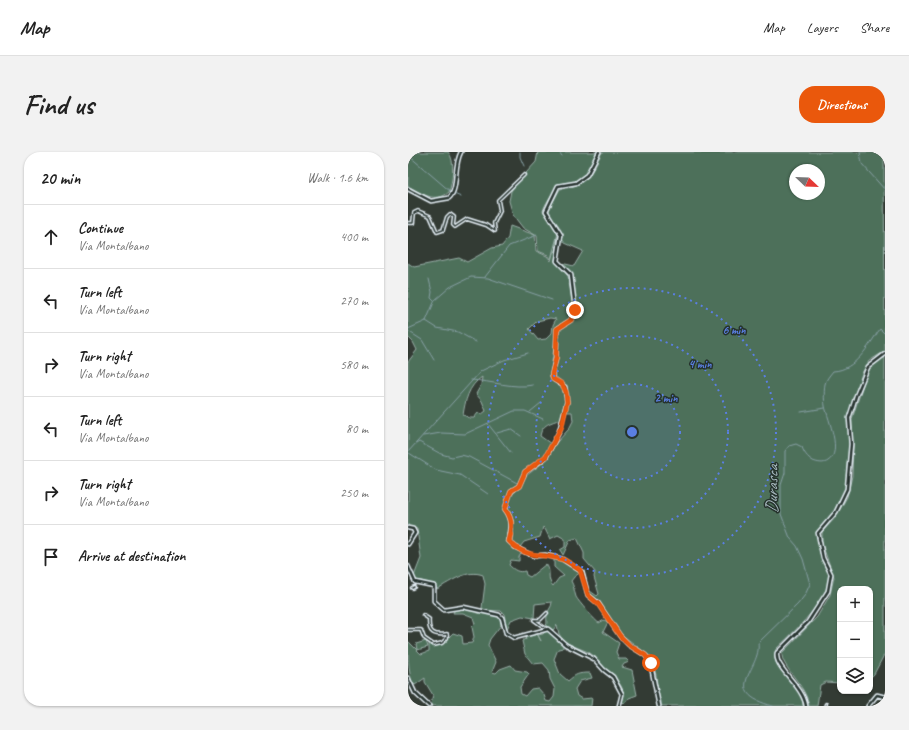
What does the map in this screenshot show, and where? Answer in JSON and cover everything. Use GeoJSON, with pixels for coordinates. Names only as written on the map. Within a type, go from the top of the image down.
{"type":"FeatureCollection","features":[{"type":"Feature","properties":{"kind":"street"},"geometry":{"type":"LineString","coordinates":[[599,152],[587,175],[576,183],[558,186],[546,209],[547,214],[558,227],[561,235],[557,260],[571,275],[575,307],[575,313],[571,320],[557,329],[556,358],[552,374],[553,379],[565,387],[567,402],[562,426],[546,456],[524,473],[519,486],[511,491],[505,509],[511,518],[511,534],[509,541],[512,544],[533,556],[545,555],[562,559],[582,572],[588,595],[598,604],[623,640],[645,655],[650,661],[659,706]]}},
{"type":"Feature","properties":{"kind":"street"},"geometry":{"type":"LineString","coordinates":[[408,189],[431,201],[449,198],[454,189],[460,153]]}},
{"type":"Feature","properties":{"kind":"street"},"geometry":{"type":"LineString","coordinates":[[408,223],[413,224],[414,213],[420,211],[430,216],[437,232],[443,230],[447,217],[450,214],[454,217],[453,225],[455,227],[467,219],[484,224],[495,231],[494,224],[500,211],[499,198],[524,175]]}},
{"type":"Feature","properties":{"kind":"street"},"geometry":{"type":"LineString","coordinates":[[806,706],[801,690],[778,661],[777,652],[808,622],[828,591],[831,574],[823,558],[818,533],[836,512],[845,494],[849,476],[851,444],[849,418],[869,365],[885,354]]}},
{"type":"Feature","properties":{"kind":"street"},"geometry":{"type":"LineString","coordinates":[[408,528],[415,531],[408,544]]}},
{"type":"Feature","properties":{"kind":"street"},"geometry":{"type":"LineString","coordinates":[[408,566],[415,582],[434,586],[434,601],[444,610],[463,607],[498,614],[502,618],[506,633],[514,638],[545,628]]}},
{"type":"Feature","properties":{"kind":"street"},"geometry":{"type":"LineString","coordinates":[[547,613],[540,620],[534,620],[552,631],[566,644],[589,655],[613,677],[622,694],[619,706]]}},
{"type":"Feature","properties":{"kind":"street"},"geometry":{"type":"LineString","coordinates":[[408,630],[421,630],[424,638],[434,645],[442,643],[447,638],[447,634],[438,635],[430,631],[429,619],[423,615]]}},
{"type":"Feature","properties":{"kind":"street"},"geometry":{"type":"LineString","coordinates":[[408,678],[415,693],[429,706]]}},
{"type":"Feature","properties":{"kind":"street"},"geometry":{"type":"LineString","coordinates":[[868,706],[877,695],[885,697]]}},
{"type":"Feature","properties":{"kind":"green space"},"geometry":{"type":"Polygon","coordinates":[[[408,152],[448,152],[453,166],[449,192],[439,197],[433,197],[423,194],[408,186],[408,152]]]}},
{"type":"Feature","properties":{"kind":"green space"},"geometry":{"type":"Polygon","coordinates":[[[538,152],[597,152],[591,166],[582,179],[572,183],[562,183],[557,186],[544,208],[543,211],[558,233],[551,259],[548,255],[538,251],[537,236],[523,228],[513,215],[509,201],[511,191],[536,162],[538,152]]]}},
{"type":"Feature","properties":{"kind":"green space"},"geometry":{"type":"Polygon","coordinates":[[[602,152],[884,152],[885,351],[869,361],[862,373],[849,413],[849,456],[845,489],[838,506],[817,532],[818,543],[828,568],[829,582],[825,592],[810,614],[801,625],[776,649],[776,663],[798,690],[803,706],[661,706],[661,701],[658,695],[656,675],[651,657],[621,634],[598,600],[589,593],[590,591],[597,596],[599,594],[594,577],[595,572],[584,559],[584,553],[577,538],[570,540],[563,555],[560,550],[565,547],[565,539],[558,535],[550,539],[543,527],[540,537],[524,542],[520,547],[511,541],[513,533],[513,520],[508,507],[511,496],[520,487],[526,476],[545,461],[557,442],[569,429],[573,421],[572,412],[567,412],[569,394],[564,383],[555,376],[554,373],[557,359],[558,329],[571,322],[577,311],[573,275],[561,263],[574,266],[583,251],[565,243],[562,239],[559,226],[549,214],[549,209],[560,189],[582,182],[591,173],[602,152]]]}},
{"type":"Feature","properties":{"kind":"green space"},"geometry":{"type":"Polygon","coordinates":[[[510,226],[535,235],[536,251],[547,256],[551,261],[558,236],[555,261],[568,276],[573,308],[572,316],[557,326],[550,376],[552,381],[561,385],[565,399],[561,419],[547,424],[541,432],[540,436],[551,444],[542,458],[523,472],[517,485],[510,489],[503,510],[510,520],[506,542],[522,552],[519,557],[519,561],[511,560],[509,565],[516,571],[525,571],[526,575],[530,577],[546,564],[549,569],[550,581],[553,586],[559,578],[564,576],[554,567],[554,559],[563,561],[581,572],[571,581],[576,597],[597,622],[599,623],[604,620],[608,622],[603,632],[619,643],[616,652],[619,659],[626,659],[629,662],[624,664],[622,667],[632,670],[637,695],[629,698],[625,703],[622,702],[623,690],[621,686],[594,656],[573,646],[561,638],[557,625],[553,630],[546,626],[547,614],[552,602],[535,604],[534,618],[522,616],[511,620],[507,629],[504,614],[501,611],[483,610],[482,608],[485,584],[483,575],[465,575],[454,579],[437,589],[434,585],[415,579],[414,576],[421,558],[417,529],[408,526],[408,362],[417,350],[413,342],[408,337],[408,263],[414,267],[459,258],[467,262],[492,248],[502,246],[508,238],[510,226]],[[550,318],[537,321],[529,329],[538,340],[546,339],[552,333],[553,325],[556,319],[550,318]],[[482,377],[473,385],[466,400],[463,415],[470,418],[474,418],[478,413],[482,414],[486,411],[482,401],[476,394],[481,385],[482,377]]]}},
{"type":"Feature","properties":{"kind":"green space"},"geometry":{"type":"Polygon","coordinates":[[[885,357],[885,653],[873,675],[873,586],[837,586],[837,683],[826,682],[820,685],[817,706],[809,706],[804,691],[785,664],[782,653],[817,617],[830,595],[834,577],[822,544],[822,532],[835,518],[847,497],[852,476],[852,419],[868,369],[877,361],[885,357]]]}},
{"type":"Feature","properties":{"kind":"green space"},"geometry":{"type":"Polygon","coordinates":[[[455,609],[466,609],[500,617],[501,625],[490,639],[488,645],[496,662],[492,672],[496,673],[500,669],[511,665],[515,670],[527,672],[529,674],[520,687],[521,694],[525,696],[531,689],[538,688],[544,695],[546,701],[550,702],[554,697],[555,689],[550,679],[549,670],[543,663],[533,664],[525,654],[522,641],[525,639],[526,640],[525,637],[536,632],[541,641],[538,635],[543,634],[546,630],[551,632],[563,645],[563,648],[558,649],[554,659],[560,674],[568,681],[578,674],[590,673],[592,678],[580,681],[575,689],[577,696],[582,699],[592,698],[591,706],[432,706],[433,695],[425,682],[425,678],[415,685],[411,678],[408,641],[421,654],[429,651],[429,644],[441,645],[453,633],[462,636],[463,644],[472,643],[474,637],[472,627],[475,624],[473,617],[463,613],[453,613],[455,609]]]}},
{"type":"Feature","properties":{"kind":"green space"},"geometry":{"type":"Polygon","coordinates":[[[426,641],[428,647],[417,650],[416,644],[426,641]]]}},
{"type":"Feature","properties":{"kind":"waterway"},"geometry":{"type":"LineString","coordinates":[[520,152],[520,157],[524,166]]}},
{"type":"Feature","properties":{"kind":"waterway"},"geometry":{"type":"LineString","coordinates":[[559,152],[562,156]]}},
{"type":"Feature","properties":{"kind":"waterway","name":"Durasca"},"geometry":{"type":"LineString","coordinates":[[860,152],[862,164],[885,190]]}},
{"type":"Feature","properties":{"kind":"waterway"},"geometry":{"type":"LineString","coordinates":[[408,155],[451,192]]}},
{"type":"Feature","properties":{"kind":"waterway"},"geometry":{"type":"LineString","coordinates":[[454,194],[461,197]]}},
{"type":"Feature","properties":{"kind":"waterway"},"geometry":{"type":"LineString","coordinates":[[485,277],[509,246],[537,235]]}},
{"type":"Feature","properties":{"kind":"waterway"},"geometry":{"type":"LineString","coordinates":[[408,329],[426,321],[435,300],[450,287],[471,277],[488,278],[552,300]]}},
{"type":"Feature","properties":{"kind":"waterway"},"geometry":{"type":"LineString","coordinates":[[429,279],[432,292],[431,298],[434,301]]}},
{"type":"Feature","properties":{"kind":"waterway"},"geometry":{"type":"LineString","coordinates":[[426,321],[437,328],[458,332],[476,342]]}},
{"type":"Feature","properties":{"kind":"waterway","name":"Durasca"},"geometry":{"type":"LineString","coordinates":[[773,706],[757,700],[748,694],[746,687],[747,679],[758,653],[758,643],[798,604],[805,595],[810,584],[803,559],[797,546],[790,538],[781,514],[781,485],[785,473],[785,451],[789,446],[796,444],[802,447],[807,456],[815,462],[825,463],[832,457],[834,451],[833,435],[824,401],[826,380],[833,371],[841,370],[855,362],[880,329],[885,334]]}},
{"type":"Feature","properties":{"kind":"waterway"},"geometry":{"type":"LineString","coordinates":[[408,331],[422,340],[434,360]]}},
{"type":"Feature","properties":{"kind":"waterway"},"geometry":{"type":"LineString","coordinates":[[408,452],[481,371],[504,360],[528,353]]}},
{"type":"Feature","properties":{"kind":"waterway"},"geometry":{"type":"LineString","coordinates":[[471,380],[518,386],[533,385]]}},
{"type":"Feature","properties":{"kind":"waterway"},"geometry":{"type":"LineString","coordinates":[[530,412],[541,403]]}},
{"type":"Feature","properties":{"kind":"waterway"},"geometry":{"type":"LineString","coordinates":[[801,412],[825,408]]}},
{"type":"Feature","properties":{"kind":"waterway"},"geometry":{"type":"LineString","coordinates":[[423,436],[441,433],[465,434],[514,411],[525,411],[543,419]]}},
{"type":"Feature","properties":{"kind":"waterway"},"geometry":{"type":"LineString","coordinates":[[488,424],[511,453]]}},
{"type":"Feature","properties":{"kind":"waterway"},"geometry":{"type":"LineString","coordinates":[[497,433],[511,429],[521,436]]}},
{"type":"Feature","properties":{"kind":"waterway"},"geometry":{"type":"LineString","coordinates":[[416,444],[419,442],[441,454],[452,457],[461,455],[469,457],[517,483]]}},
{"type":"Feature","properties":{"kind":"waterway"},"geometry":{"type":"LineString","coordinates":[[409,453],[436,470],[460,475],[488,494]]}},
{"type":"Feature","properties":{"kind":"route"},"geometry":{"type":"LineString","coordinates":[[575,310],[574,316],[571,320],[560,325],[557,329],[555,348],[556,358],[552,377],[565,387],[567,396],[562,426],[546,456],[541,462],[524,473],[519,486],[513,489],[510,493],[509,502],[505,509],[512,520],[509,541],[515,547],[533,556],[545,555],[561,558],[580,570],[583,574],[586,592],[590,598],[596,601],[620,636],[629,645],[645,655],[651,663]]}}]}
